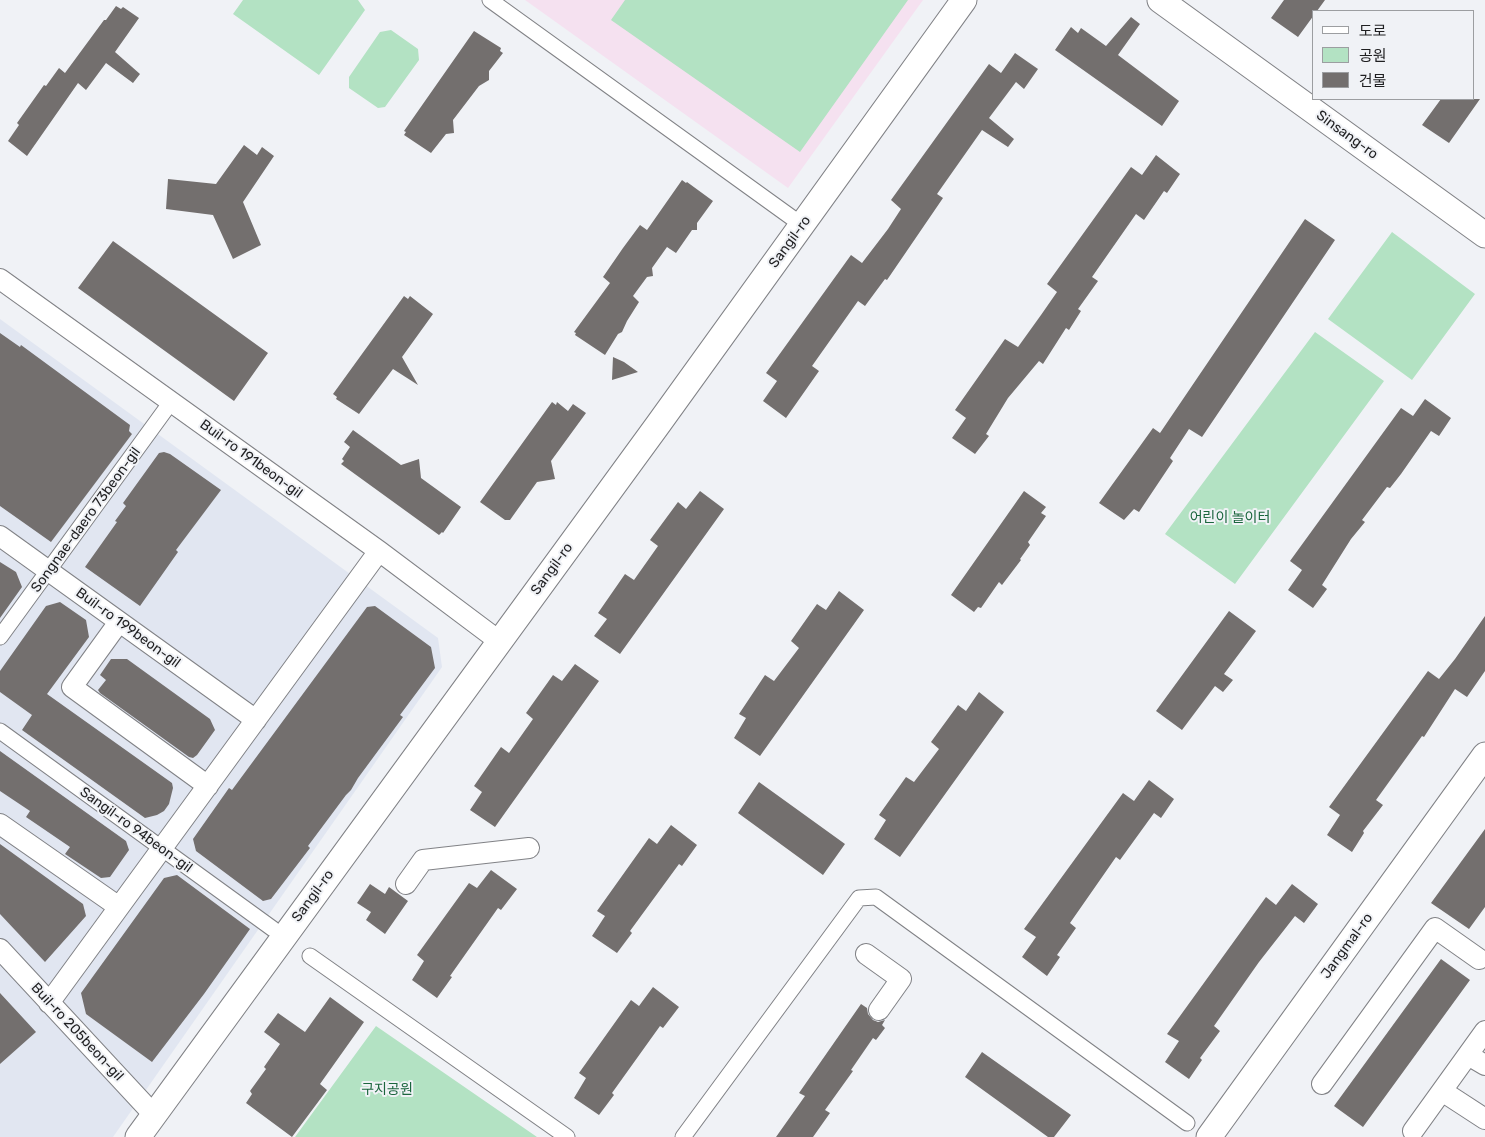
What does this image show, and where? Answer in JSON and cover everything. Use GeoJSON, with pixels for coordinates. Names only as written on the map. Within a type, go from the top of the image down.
{"type":"FeatureCollection","features":[{"type":"Feature","properties":{"kind":"street"},"geometry":{"type":"LineString","coordinates":[[490,0],[802,225]]}},
{"type":"Feature","properties":{"kind":"street","name":"Sangil-ro"},"geometry":{"type":"LineString","coordinates":[[138,1137],[658,426],[964,0]]}},
{"type":"Feature","properties":{"kind":"street","name":"Sinsang-ro"},"geometry":{"type":"LineString","coordinates":[[1160,0],[1485,235]]}},
{"type":"Feature","properties":{"kind":"street","name":"Buil-ro 191beon-gil"},"geometry":{"type":"LineString","coordinates":[[0,279],[379,551],[499,641]]}},
{"type":"Feature","properties":{"kind":"street","name":"Songnae-daero 73beon-gil"},"geometry":{"type":"LineString","coordinates":[[0,637],[171,402]]}},
{"type":"Feature","properties":{"kind":"street","name":"Buil-ro 199beon-gil"},"geometry":{"type":"LineString","coordinates":[[0,536],[256,720]]}},
{"type":"Feature","properties":{"kind":"street"},"geometry":{"type":"LineString","coordinates":[[49,1003],[379,551]]}},
{"type":"Feature","properties":{"kind":"street"},"geometry":{"type":"LineString","coordinates":[[119,622],[72,687],[208,786]]}},
{"type":"Feature","properties":{"kind":"street","name":"Sangil-ro 94beon-gil"},"geometry":{"type":"LineString","coordinates":[[0,732],[273,929]]}},
{"type":"Feature","properties":{"kind":"street","name":"Jangmal-ro"},"geometry":{"type":"LineString","coordinates":[[1209,1137],[1485,755]]}},
{"type":"Feature","properties":{"kind":"street"},"geometry":{"type":"LineString","coordinates":[[0,824],[119,907]]}},
{"type":"Feature","properties":{"kind":"street"},"geometry":{"type":"LineString","coordinates":[[406,884],[423,860],[529,848]]}},
{"type":"Feature","properties":{"kind":"street"},"geometry":{"type":"LineString","coordinates":[[683,1137],[859,898],[876,897],[1187,1123]]}},
{"type":"Feature","properties":{"kind":"street"},"geometry":{"type":"LineString","coordinates":[[1322,1084],[1435,928],[1483,958]]}},
{"type":"Feature","properties":{"kind":"street","name":"Buil-ro 205beon-gil"},"geometry":{"type":"LineString","coordinates":[[0,950],[154,1115]]}},
{"type":"Feature","properties":{"kind":"street"},"geometry":{"type":"LineString","coordinates":[[866,954],[901,979],[878,1010]]}},
{"type":"Feature","properties":{"kind":"street"},"geometry":{"type":"LineString","coordinates":[[310,956],[567,1137]]}},
{"type":"Feature","properties":{"kind":"street"},"geometry":{"type":"LineString","coordinates":[[1413,1132],[1442,1091],[1477,1060],[1485,1031]]}},
{"type":"Feature","properties":{"kind":"street"},"geometry":{"type":"LineString","coordinates":[[1442,1091],[1485,1119]]}},
{"type":"Feature","properties":{"kind":"shaded area"},"geometry":{"type":"Polygon","coordinates":[[[525,0],[923,0],[788,188],[525,0]]]}},
{"type":"Feature","properties":{"kind":"shaded area"},"geometry":{"type":"Polygon","coordinates":[[[0,319],[438,638],[442,667],[113,1137],[0,1137],[0,319]]]}},
{"type":"Feature","properties":{"kind":"green space"},"geometry":{"type":"Polygon","coordinates":[[[243,0],[358,0],[365,10],[319,75],[233,14],[243,0]]]}},
{"type":"Feature","properties":{"kind":"green space"},"geometry":{"type":"Polygon","coordinates":[[[625,0],[908,0],[800,152],[611,20],[625,0]]]}},
{"type":"Feature","properties":{"kind":"green space"},"geometry":{"type":"Polygon","coordinates":[[[391,30],[418,49],[419,60],[385,107],[378,108],[349,88],[349,77],[380,32],[391,30]]]}},
{"type":"Feature","properties":{"kind":"green space"},"geometry":{"type":"Polygon","coordinates":[[[1392,232],[1475,294],[1412,380],[1328,319],[1392,232]]]}},
{"type":"Feature","properties":{"kind":"green space","name":"어린이 놀이터"},"geometry":{"type":"Polygon","coordinates":[[[1315,332],[1384,381],[1235,584],[1165,534],[1315,332]]]}},
{"type":"Feature","properties":{"kind":"green space","name":"구지공원"},"geometry":{"type":"Polygon","coordinates":[[[376,1026],[537,1137],[295,1137],[376,1026]]]}},
{"type":"Feature","properties":{"kind":"building"},"geometry":{"type":"Polygon","coordinates":[[[1284,0],[1325,0],[1318,10],[1312,10],[1312,18],[1298,37],[1271,18],[1284,0]]]}},
{"type":"Feature","properties":{"kind":"building"},"geometry":{"type":"Polygon","coordinates":[[[116,6],[121,9],[123,7],[139,18],[115,52],[140,74],[133,83],[106,63],[86,90],[78,83],[27,156],[8,141],[19,125],[17,123],[44,85],[46,86],[59,68],[65,73],[116,6]]]}},
{"type":"Feature","properties":{"kind":"building"},"geometry":{"type":"Polygon","coordinates":[[[1131,17],[1140,24],[1118,55],[1179,101],[1162,126],[1055,50],[1071,27],[1078,33],[1081,28],[1106,46],[1131,17]]]}},
{"type":"Feature","properties":{"kind":"building"},"geometry":{"type":"Polygon","coordinates":[[[474,31],[501,48],[500,51],[503,53],[489,71],[489,80],[479,86],[453,120],[454,133],[446,134],[431,153],[404,135],[406,132],[404,131],[474,31]]]}},
{"type":"Feature","properties":{"kind":"building"},"geometry":{"type":"Polygon","coordinates":[[[1015,53],[1038,69],[1024,89],[1016,82],[989,118],[1014,139],[1008,147],[982,130],[937,194],[943,198],[887,280],[885,279],[865,306],[858,301],[812,366],[819,371],[786,418],[763,401],[777,381],[766,373],[851,255],[862,263],[888,229],[901,209],[891,200],[989,64],[1001,73],[1015,53]]]}},
{"type":"Feature","properties":{"kind":"building"},"geometry":{"type":"Polygon","coordinates":[[[1480,99],[1449,143],[1422,125],[1440,100],[1480,99]]]}},
{"type":"Feature","properties":{"kind":"building"},"geometry":{"type":"Polygon","coordinates":[[[244,145],[257,155],[262,147],[274,156],[243,202],[261,245],[233,259],[213,215],[166,209],[168,179],[216,184],[244,145]]]}},
{"type":"Feature","properties":{"kind":"building"},"geometry":{"type":"Polygon","coordinates":[[[1156,155],[1180,174],[1167,193],[1164,191],[1144,220],[1136,214],[1092,277],[1098,281],[1078,309],[1081,311],[1069,330],[1066,328],[1043,364],[1039,361],[1008,398],[986,434],[989,436],[975,454],[952,438],[966,418],[955,410],[1005,339],[1018,347],[1057,292],[1047,284],[1131,167],[1142,175],[1156,155]]]}},
{"type":"Feature","properties":{"kind":"building"},"geometry":{"type":"Polygon","coordinates":[[[682,180],[713,201],[697,223],[697,230],[692,230],[676,253],[667,247],[652,268],[653,276],[647,277],[633,296],[639,302],[622,332],[618,334],[605,355],[575,335],[576,333],[574,332],[610,283],[603,277],[623,248],[640,225],[647,230],[682,180]]]}},
{"type":"Feature","properties":{"kind":"building"},"geometry":{"type":"Polygon","coordinates":[[[1305,219],[1335,240],[1202,437],[1189,429],[1170,458],[1173,461],[1139,512],[1134,509],[1124,520],[1099,503],[1153,428],[1160,433],[1305,219]]]}},
{"type":"Feature","properties":{"kind":"building"},"geometry":{"type":"Polygon","coordinates":[[[113,241],[268,353],[234,401],[78,288],[113,241]]]}},
{"type":"Feature","properties":{"kind":"building"},"geometry":{"type":"Polygon","coordinates":[[[404,296],[408,299],[410,296],[433,314],[402,357],[418,385],[393,369],[359,414],[336,399],[337,397],[333,394],[404,296]]]}},
{"type":"Feature","properties":{"kind":"building"},"geometry":{"type":"Polygon","coordinates":[[[0,333],[20,347],[21,345],[130,425],[129,431],[132,434],[51,542],[0,506],[0,333]]]}},
{"type":"Feature","properties":{"kind":"building"},"geometry":{"type":"Polygon","coordinates":[[[613,357],[624,362],[638,372],[612,380],[613,357]]]}},
{"type":"Feature","properties":{"kind":"building"},"geometry":{"type":"Polygon","coordinates":[[[1425,399],[1451,418],[1439,436],[1431,431],[1401,474],[1390,488],[1387,487],[1362,520],[1365,522],[1351,539],[1322,585],[1327,589],[1313,608],[1288,590],[1302,570],[1290,561],[1401,408],[1413,416],[1425,399]]]}},
{"type":"Feature","properties":{"kind":"building"},"geometry":{"type":"Polygon","coordinates":[[[552,402],[556,405],[557,402],[568,411],[573,404],[586,413],[551,461],[555,479],[537,482],[510,520],[505,520],[480,502],[552,402]]]}},
{"type":"Feature","properties":{"kind":"building"},"geometry":{"type":"Polygon","coordinates":[[[353,430],[401,465],[419,459],[421,478],[461,507],[443,533],[439,535],[341,464],[350,447],[344,442],[353,430]]]}},
{"type":"Feature","properties":{"kind":"building"},"geometry":{"type":"Polygon","coordinates":[[[159,453],[170,454],[221,490],[176,550],[178,552],[140,606],[85,567],[117,522],[115,521],[126,506],[123,503],[159,453]]]}},
{"type":"Feature","properties":{"kind":"building"},"geometry":{"type":"Polygon","coordinates":[[[700,491],[724,509],[620,654],[594,636],[607,619],[598,613],[625,574],[634,580],[658,546],[650,540],[678,502],[686,509],[700,491]]]}},
{"type":"Feature","properties":{"kind":"building"},"geometry":{"type":"Polygon","coordinates":[[[1024,491],[1046,507],[1041,513],[1046,516],[1028,542],[1030,545],[1021,560],[1002,585],[999,582],[981,608],[978,607],[974,612],[951,595],[1024,491]]]}},
{"type":"Feature","properties":{"kind":"building"},"geometry":{"type":"Polygon","coordinates":[[[0,562],[16,572],[22,587],[0,618],[0,562]]]}},
{"type":"Feature","properties":{"kind":"building"},"geometry":{"type":"Polygon","coordinates":[[[839,591],[864,610],[760,756],[734,738],[746,718],[739,714],[765,675],[774,681],[799,648],[791,641],[817,604],[826,610],[839,591]]]}},
{"type":"Feature","properties":{"kind":"building"},"geometry":{"type":"Polygon","coordinates":[[[60,602],[86,620],[89,637],[47,694],[172,783],[173,788],[169,804],[164,811],[157,815],[145,818],[22,730],[32,715],[0,692],[0,671],[46,606],[60,602]]]}},
{"type":"Feature","properties":{"kind":"building"},"geometry":{"type":"Polygon","coordinates":[[[375,606],[431,647],[435,668],[400,715],[403,717],[351,790],[308,846],[310,848],[271,899],[263,901],[196,851],[193,839],[229,788],[232,790],[367,607],[375,606]]]}},
{"type":"Feature","properties":{"kind":"building"},"geometry":{"type":"Polygon","coordinates":[[[1229,611],[1256,631],[1224,674],[1233,680],[1223,692],[1215,686],[1182,730],[1156,711],[1229,611]]]}},
{"type":"Feature","properties":{"kind":"building"},"geometry":{"type":"Polygon","coordinates":[[[1485,616],[1485,671],[1467,697],[1455,689],[1424,737],[1422,736],[1376,800],[1383,805],[1363,831],[1364,833],[1352,852],[1327,835],[1340,815],[1329,807],[1428,671],[1439,679],[1485,616]]]}},
{"type":"Feature","properties":{"kind":"building"},"geometry":{"type":"Polygon","coordinates":[[[111,659],[127,659],[210,719],[215,730],[197,755],[193,758],[189,757],[100,693],[98,690],[106,680],[100,675],[111,659]]]}},
{"type":"Feature","properties":{"kind":"building"},"geometry":{"type":"Polygon","coordinates":[[[575,664],[599,681],[495,827],[470,810],[482,792],[474,786],[501,747],[509,753],[533,719],[526,713],[553,675],[562,681],[575,664]]]}},
{"type":"Feature","properties":{"kind":"building"},"geometry":{"type":"Polygon","coordinates":[[[979,692],[1004,712],[900,857],[874,839],[886,820],[879,815],[906,777],[914,782],[939,749],[931,742],[958,705],[966,711],[979,692]]]}},
{"type":"Feature","properties":{"kind":"building"},"geometry":{"type":"Polygon","coordinates":[[[0,751],[126,841],[129,850],[110,877],[101,878],[65,854],[70,847],[26,817],[30,811],[0,791],[0,751]]]}},
{"type":"Feature","properties":{"kind":"building"},"geometry":{"type":"Polygon","coordinates":[[[1149,780],[1174,799],[1161,818],[1154,813],[1120,860],[1116,857],[1070,923],[1076,928],[1057,955],[1060,957],[1047,976],[1022,957],[1036,937],[1024,929],[1123,793],[1134,801],[1149,780]]]}},
{"type":"Feature","properties":{"kind":"building"},"geometry":{"type":"Polygon","coordinates":[[[759,782],[845,844],[823,875],[738,813],[759,782]]]}},
{"type":"Feature","properties":{"kind":"building"},"geometry":{"type":"Polygon","coordinates":[[[671,825],[697,845],[682,866],[679,864],[630,931],[632,933],[617,953],[592,936],[605,916],[597,911],[649,838],[657,844],[671,825]]]}},
{"type":"Feature","properties":{"kind":"building"},"geometry":{"type":"Polygon","coordinates":[[[1485,829],[1485,907],[1469,929],[1431,903],[1485,829]]]}},
{"type":"Feature","properties":{"kind":"building"},"geometry":{"type":"Polygon","coordinates":[[[0,844],[83,904],[86,916],[45,962],[0,914],[0,844]]]}},
{"type":"Feature","properties":{"kind":"building"},"geometry":{"type":"Polygon","coordinates":[[[491,870],[517,889],[501,910],[498,908],[450,976],[452,977],[437,998],[412,980],[424,961],[417,955],[469,883],[477,888],[491,870]]]}},
{"type":"Feature","properties":{"kind":"building"},"geometry":{"type":"Polygon","coordinates":[[[177,875],[250,929],[204,994],[152,1062],[86,1014],[81,993],[164,878],[177,875]]]}},
{"type":"Feature","properties":{"kind":"building"},"geometry":{"type":"Polygon","coordinates":[[[370,884],[385,894],[389,887],[408,901],[385,934],[366,920],[371,912],[357,903],[370,884]]]}},
{"type":"Feature","properties":{"kind":"building"},"geometry":{"type":"Polygon","coordinates":[[[1292,884],[1318,904],[1304,923],[1295,916],[1259,962],[1214,1026],[1220,1031],[1200,1058],[1202,1060],[1189,1079],[1165,1062],[1179,1041],[1167,1034],[1266,897],[1276,905],[1292,884]]]}},
{"type":"Feature","properties":{"kind":"building"},"geometry":{"type":"Polygon","coordinates":[[[1441,959],[1470,980],[1363,1127],[1334,1106],[1441,959]]]}},
{"type":"Feature","properties":{"kind":"building"},"geometry":{"type":"Polygon","coordinates":[[[653,987],[679,1007],[663,1028],[660,1026],[612,1093],[614,1095],[599,1115],[574,1098],[586,1078],[579,1073],[631,1000],[639,1006],[653,987]]]}},
{"type":"Feature","properties":{"kind":"building"},"geometry":{"type":"Polygon","coordinates":[[[0,993],[36,1032],[0,1064],[0,993]]]}},
{"type":"Feature","properties":{"kind":"building"},"geometry":{"type":"Polygon","coordinates":[[[330,997],[364,1022],[320,1084],[327,1090],[292,1137],[246,1103],[252,1094],[250,1091],[266,1069],[264,1067],[280,1044],[264,1032],[278,1013],[305,1032],[330,997]]]}},
{"type":"Feature","properties":{"kind":"building"},"geometry":{"type":"Polygon","coordinates":[[[861,1004],[867,1008],[868,1014],[873,1020],[878,1022],[885,1020],[882,1025],[885,1028],[876,1040],[873,1038],[851,1070],[853,1071],[825,1110],[830,1113],[813,1137],[776,1137],[805,1096],[799,1093],[861,1004]]]}},
{"type":"Feature","properties":{"kind":"building"},"geometry":{"type":"Polygon","coordinates":[[[982,1052],[1071,1115],[1054,1137],[1048,1137],[965,1077],[982,1052]]]}}]}
